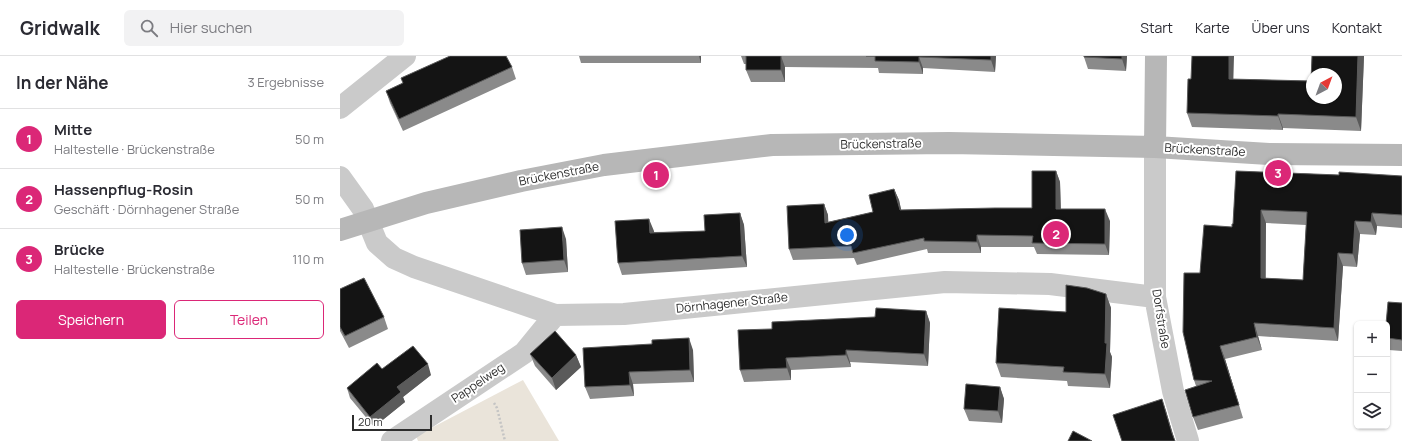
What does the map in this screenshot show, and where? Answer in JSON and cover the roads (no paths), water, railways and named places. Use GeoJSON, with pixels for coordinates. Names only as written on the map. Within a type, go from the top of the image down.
{"type":"FeatureCollection","features":[{"type":"Feature","properties":{"kind":"street"},"geometry":{"type":"LineString","coordinates":[[340,108],[405,56]]}},
{"type":"Feature","properties":{"kind":"street"},"geometry":{"type":"LineString","coordinates":[[1155,147],[1156,56]]}},
{"type":"Feature","properties":{"kind":"street","name":"Brückenstraße"},"geometry":{"type":"LineString","coordinates":[[368,221],[441,199],[521,181],[596,167],[772,145],[949,144],[1155,147],[1269,154],[1402,155]]}},
{"type":"Feature","properties":{"kind":"street","name":"Dorfstraße"},"geometry":{"type":"LineString","coordinates":[[1155,147],[1155,297],[1174,391],[1188,441]]}},
{"type":"Feature","properties":{"kind":"street","name":"Dörnhagener Straße"},"geometry":{"type":"LineString","coordinates":[[340,177],[363,209],[378,243],[394,258],[414,267],[555,315],[624,314],[945,282],[1050,284],[1155,297]]}},
{"type":"Feature","properties":{"kind":"street"},"geometry":{"type":"LineString","coordinates":[[340,230],[368,221]]}},
{"type":"Feature","properties":{"kind":"street","name":"Pappelweg"},"geometry":{"type":"LineString","coordinates":[[392,441],[524,353],[555,315]]}},
{"type":"Feature","properties":{"kind":"place","name":"Brücke"},"geometry":{"type":"Point","coordinates":[1278,173]}},
{"type":"Feature","properties":{"kind":"place","name":"Mitte"},"geometry":{"type":"Point","coordinates":[656,175]}},
{"type":"Feature","properties":{"kind":"place","name":"Hassenpflug-Rosin"},"geometry":{"type":"Point","coordinates":[1056,234]}}]}
